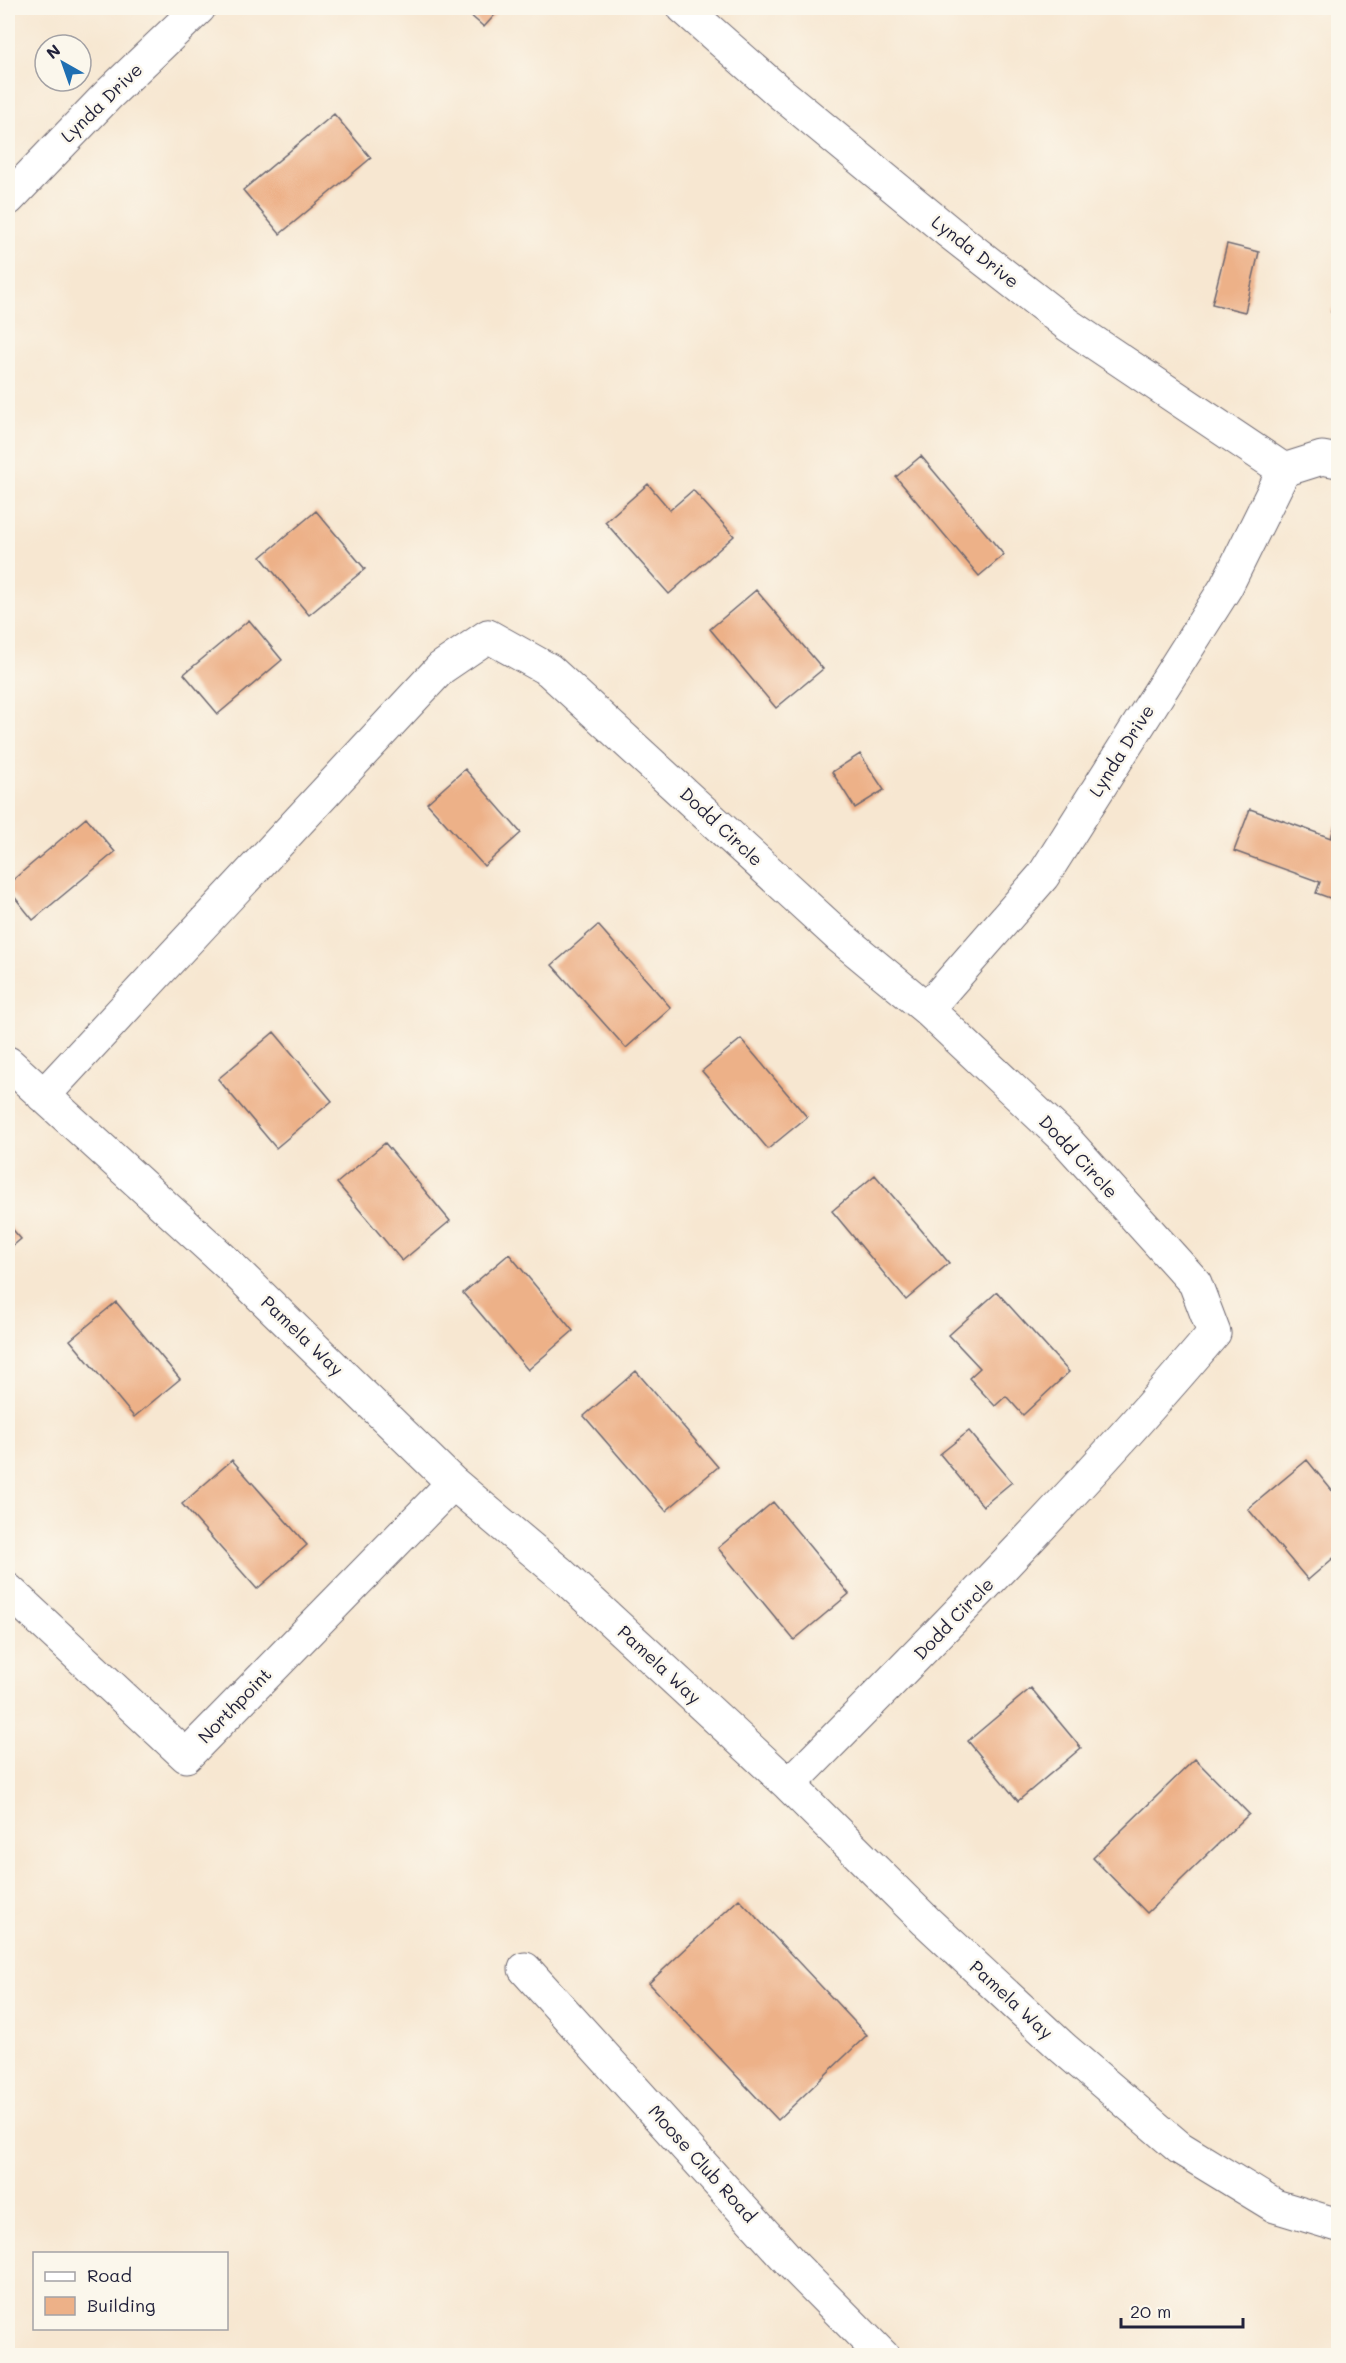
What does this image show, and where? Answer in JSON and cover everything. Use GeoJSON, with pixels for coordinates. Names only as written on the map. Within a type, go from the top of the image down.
{"type":"FeatureCollection","features":[{"type":"Feature","properties":{"kind":"street","name":"Lynda Drive"},"geometry":{"type":"LineString","coordinates":[[8,199],[108,95],[199,8]]}},
{"type":"Feature","properties":{"kind":"street","name":"Lynda Drive"},"geometry":{"type":"LineString","coordinates":[[684,8],[778,91],[949,232],[1068,325],[1284,470],[1226,587],[1043,876],[927,1009]]}},
{"type":"Feature","properties":{"kind":"street"},"geometry":{"type":"LineString","coordinates":[[1284,470],[1322,458],[1338,460]]}},
{"type":"Feature","properties":{"kind":"street","name":"Dodd Circle"},"geometry":{"type":"LineString","coordinates":[[43,1096],[441,668],[488,636],[549,670],[840,937],[927,1009],[1065,1139],[1195,1283],[1214,1333],[1089,1477],[987,1586],[789,1785]]}},
{"type":"Feature","properties":{"kind":"street","name":"Pamela Way"},"geometry":{"type":"LineString","coordinates":[[8,1063],[228,1264],[453,1483],[560,1573],[789,1785],[926,1921],[1063,2048],[1180,2148],[1275,2206],[1338,2225]]}},
{"type":"Feature","properties":{"kind":"street","name":"Northpoint"},"geometry":{"type":"LineString","coordinates":[[8,1590],[186,1756],[453,1483]]}},
{"type":"Feature","properties":{"kind":"street","name":"Moose Club Road"},"geometry":{"type":"LineString","coordinates":[[525,1969],[792,2264],[883,2355]]}},
{"type":"Feature","properties":{"kind":"building"},"geometry":{"type":"Polygon","coordinates":[[[462,8],[501,8],[484,27],[462,8]]]}},
{"type":"Feature","properties":{"kind":"building"},"geometry":{"type":"Polygon","coordinates":[[[334,114],[371,158],[280,234],[243,190],[334,114]]]}},
{"type":"Feature","properties":{"kind":"building"},"geometry":{"type":"Polygon","coordinates":[[[1227,244],[1259,252],[1245,312],[1212,304],[1227,244]]]}},
{"type":"Feature","properties":{"kind":"building"},"geometry":{"type":"Polygon","coordinates":[[[1338,301],[1338,317],[1331,312],[1338,301]]]}},
{"type":"Feature","properties":{"kind":"building"},"geometry":{"type":"Polygon","coordinates":[[[921,456],[1004,555],[979,576],[896,477],[921,456]]]}},
{"type":"Feature","properties":{"kind":"building"},"geometry":{"type":"Polygon","coordinates":[[[648,484],[670,510],[693,490],[734,536],[669,594],[605,522],[648,484]]]}},
{"type":"Feature","properties":{"kind":"building"},"geometry":{"type":"Polygon","coordinates":[[[316,511],[365,569],[309,615],[261,557],[316,511]]]}},
{"type":"Feature","properties":{"kind":"building"},"geometry":{"type":"Polygon","coordinates":[[[756,590],[823,669],[776,708],[710,629],[756,590]]]}},
{"type":"Feature","properties":{"kind":"building"},"geometry":{"type":"Polygon","coordinates":[[[249,620],[282,660],[218,714],[184,674],[249,620]]]}},
{"type":"Feature","properties":{"kind":"building"},"geometry":{"type":"Polygon","coordinates":[[[860,754],[884,790],[855,808],[832,772],[860,754]]]}},
{"type":"Feature","properties":{"kind":"building"},"geometry":{"type":"Polygon","coordinates":[[[465,769],[521,833],[484,866],[427,803],[465,769]]]}},
{"type":"Feature","properties":{"kind":"building"},"geometry":{"type":"Polygon","coordinates":[[[1250,809],[1331,838],[1335,825],[1338,826],[1338,901],[1316,893],[1320,882],[1234,851],[1250,809]]]}},
{"type":"Feature","properties":{"kind":"building"},"geometry":{"type":"Polygon","coordinates":[[[86,818],[115,852],[33,920],[8,889],[8,884],[86,818]]]}},
{"type":"Feature","properties":{"kind":"building"},"geometry":{"type":"Polygon","coordinates":[[[598,925],[671,1008],[626,1048],[552,965],[598,925]]]}},
{"type":"Feature","properties":{"kind":"building"},"geometry":{"type":"Polygon","coordinates":[[[274,1032],[332,1101],[276,1148],[218,1079],[274,1032]]]}},
{"type":"Feature","properties":{"kind":"building"},"geometry":{"type":"Polygon","coordinates":[[[741,1039],[807,1117],[768,1149],[702,1071],[741,1039]]]}},
{"type":"Feature","properties":{"kind":"building"},"geometry":{"type":"Polygon","coordinates":[[[385,1143],[450,1221],[402,1261],[337,1183],[385,1143]]]}},
{"type":"Feature","properties":{"kind":"building"},"geometry":{"type":"Polygon","coordinates":[[[875,1175],[949,1263],[906,1300],[832,1211],[875,1175]]]}},
{"type":"Feature","properties":{"kind":"building"},"geometry":{"type":"Polygon","coordinates":[[[8,1224],[21,1239],[8,1250],[8,1224]]]}},
{"type":"Feature","properties":{"kind":"building"},"geometry":{"type":"Polygon","coordinates":[[[509,1254],[573,1331],[528,1370],[463,1293],[509,1254]]]}},
{"type":"Feature","properties":{"kind":"building"},"geometry":{"type":"Polygon","coordinates":[[[997,1292],[1069,1372],[1023,1415],[1006,1396],[995,1406],[969,1378],[980,1368],[949,1335],[997,1292]]]}},
{"type":"Feature","properties":{"kind":"building"},"geometry":{"type":"Polygon","coordinates":[[[116,1302],[180,1379],[134,1417],[70,1340],[116,1302]]]}},
{"type":"Feature","properties":{"kind":"building"},"geometry":{"type":"Polygon","coordinates":[[[636,1371],[718,1467],[666,1511],[584,1416],[636,1371]]]}},
{"type":"Feature","properties":{"kind":"building"},"geometry":{"type":"Polygon","coordinates":[[[969,1431],[1012,1482],[983,1506],[940,1454],[969,1431]]]}},
{"type":"Feature","properties":{"kind":"building"},"geometry":{"type":"Polygon","coordinates":[[[232,1460],[307,1545],[257,1589],[182,1504],[232,1460]]]}},
{"type":"Feature","properties":{"kind":"building"},"geometry":{"type":"Polygon","coordinates":[[[1307,1460],[1338,1498],[1338,1554],[1308,1580],[1248,1509],[1307,1460]]]}},
{"type":"Feature","properties":{"kind":"building"},"geometry":{"type":"Polygon","coordinates":[[[773,1502],[849,1594],[794,1640],[718,1548],[773,1502]]]}},
{"type":"Feature","properties":{"kind":"building"},"geometry":{"type":"Polygon","coordinates":[[[1031,1688],[1081,1748],[1018,1801],[968,1741],[1031,1688]]]}},
{"type":"Feature","properties":{"kind":"building"},"geometry":{"type":"Polygon","coordinates":[[[1195,1759],[1249,1814],[1147,1913],[1093,1858],[1195,1759]]]}},
{"type":"Feature","properties":{"kind":"building"},"geometry":{"type":"Polygon","coordinates":[[[739,1899],[867,2035],[778,2120],[649,1983],[739,1899]]]}}]}
